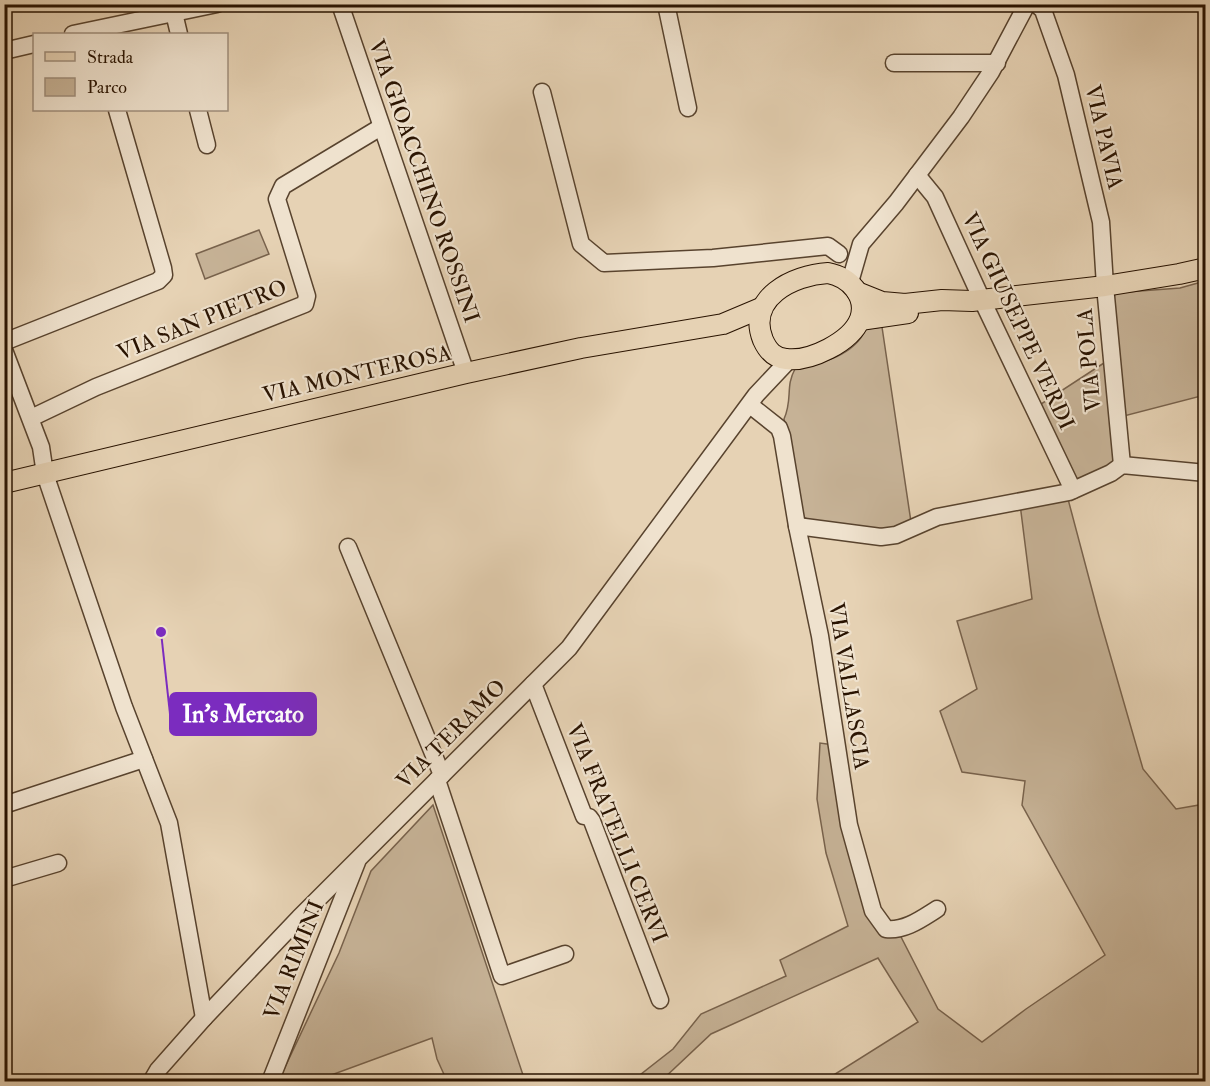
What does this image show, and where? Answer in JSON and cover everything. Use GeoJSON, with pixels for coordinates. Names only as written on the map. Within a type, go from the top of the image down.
{"type":"FeatureCollection","features":[{"type":"Feature","properties":{"kind":"main road"},"geometry":{"type":"LineString","coordinates":[[854,287],[861,306],[860,320],[848,335],[831,348],[809,357],[789,360],[777,357],[768,350],[759,330],[761,308],[776,291],[795,280],[812,274],[840,275],[854,287],[882,302],[905,304],[942,300],[977,300],[1105,286],[1206,268]]}},
{"type":"Feature","properties":{"kind":"main road"},"geometry":{"type":"LineString","coordinates":[[860,320],[946,309],[977,300]]}},
{"type":"Feature","properties":{"kind":"main road","name":"VIA MONTEROSA"},"geometry":{"type":"LineString","coordinates":[[4,483],[466,373],[581,348],[723,324],[761,308]]}},
{"type":"Feature","properties":{"kind":"main road","name":"VIA MONTEROSA"},"geometry":{"type":"LineString","coordinates":[[723,324],[759,330]]}},
{"type":"Feature","properties":{"kind":"street"},"geometry":{"type":"LineString","coordinates":[[94,32],[217,4]]}},
{"type":"Feature","properties":{"kind":"street","name":"VIA GIOACCHINO ROSSINI"},"geometry":{"type":"LineString","coordinates":[[340,4],[466,373]]}},
{"type":"Feature","properties":{"kind":"street"},"geometry":{"type":"LineString","coordinates":[[666,4],[688,108]]}},
{"type":"Feature","properties":{"kind":"street"},"geometry":{"type":"LineString","coordinates":[[854,287],[861,244],[961,117],[997,63],[1027,4]]}},
{"type":"Feature","properties":{"kind":"street","name":"VIA PAVIA"},"geometry":{"type":"LineString","coordinates":[[1036,4],[1043,10],[1066,75],[1101,222],[1105,286]]}},
{"type":"Feature","properties":{"kind":"street"},"geometry":{"type":"LineString","coordinates":[[174,13],[179,33]]}},
{"type":"Feature","properties":{"kind":"street"},"geometry":{"type":"LineString","coordinates":[[4,51],[33,44]]}},
{"type":"Feature","properties":{"kind":"street"},"geometry":{"type":"LineString","coordinates":[[894,63],[997,63]]}},
{"type":"Feature","properties":{"kind":"street"},"geometry":{"type":"LineString","coordinates":[[542,92],[581,244],[604,263],[713,258],[828,246],[839,254]]}},
{"type":"Feature","properties":{"kind":"street"},"geometry":{"type":"LineString","coordinates":[[4,342],[158,281],[164,275],[117,111]]}},
{"type":"Feature","properties":{"kind":"street"},"geometry":{"type":"LineString","coordinates":[[198,111],[207,145]]}},
{"type":"Feature","properties":{"kind":"street","name":"VIA SAN PIETRO"},"geometry":{"type":"LineString","coordinates":[[31,418],[96,387],[305,304],[307,296],[277,200],[283,186],[381,127]]}},
{"type":"Feature","properties":{"kind":"street","name":"VIA GIUSEPPE VERDI"},"geometry":{"type":"LineString","coordinates":[[917,175],[935,197],[977,300],[1073,490]]}},
{"type":"Feature","properties":{"kind":"street"},"geometry":{"type":"LineString","coordinates":[[828,273],[839,254],[864,228],[886,214]]}},
{"type":"Feature","properties":{"kind":"street","name":"VIA POLA"},"geometry":{"type":"LineString","coordinates":[[1105,286],[1122,465]]}},
{"type":"Feature","properties":{"kind":"street"},"geometry":{"type":"LineString","coordinates":[[4,350],[41,447],[45,474],[124,706],[169,823],[204,1018]]}},
{"type":"Feature","properties":{"kind":"street","name":"VIA TERAMO"},"geometry":{"type":"LineString","coordinates":[[753,400],[765,373],[768,350]]}},
{"type":"Feature","properties":{"kind":"street","name":"VIA TERAMO"},"geometry":{"type":"LineString","coordinates":[[151,1082],[204,1018],[360,855],[569,648],[753,400],[789,360]]}},
{"type":"Feature","properties":{"kind":"street","name":"VIA VALLASCIA"},"geometry":{"type":"LineString","coordinates":[[753,400],[779,428],[820,636],[849,825],[873,911],[886,929],[897,930],[937,909]]}},
{"type":"Feature","properties":{"kind":"street"},"geometry":{"type":"LineString","coordinates":[[797,526],[881,537],[910,530],[937,516],[1073,490],[1112,473],[1122,465],[1206,473]]}},
{"type":"Feature","properties":{"kind":"street"},"geometry":{"type":"LineString","coordinates":[[348,547],[439,777],[502,976],[565,954]]}},
{"type":"Feature","properties":{"kind":"street","name":"VIA FRATELLI CERVI"},"geometry":{"type":"LineString","coordinates":[[533,684],[584,816],[589,817],[592,821],[660,1000]]}},
{"type":"Feature","properties":{"kind":"street"},"geometry":{"type":"LineString","coordinates":[[4,805],[144,759]]}},
{"type":"Feature","properties":{"kind":"street","name":"VIA RIMINI"},"geometry":{"type":"LineString","coordinates":[[270,1082],[360,855]]}},
{"type":"Feature","properties":{"kind":"street"},"geometry":{"type":"LineString","coordinates":[[4,879],[58,863]]}},
{"type":"Feature","properties":{"kind":"green space"},"geometry":{"type":"Polygon","coordinates":[[[259,230],[269,254],[205,279],[196,254],[259,230]]]}},
{"type":"Feature","properties":{"kind":"green space"},"geometry":{"type":"Polygon","coordinates":[[[1205,281],[1205,395],[1112,419],[1116,462],[1075,485],[1041,404],[1107,361],[1100,294],[1180,288],[1205,281]]]}},
{"type":"Feature","properties":{"kind":"green space"},"geometry":{"type":"Polygon","coordinates":[[[882,327],[911,522],[883,531],[819,523],[802,517],[784,419],[792,375],[795,369],[826,361],[845,352],[854,346],[866,329],[882,327]]]}},
{"type":"Feature","properties":{"kind":"green space"},"geometry":{"type":"Polygon","coordinates":[[[1068,499],[1143,769],[1176,809],[1205,804],[1205,1077],[1200,1082],[824,1081],[918,1022],[878,958],[711,1034],[661,1081],[631,1082],[673,1049],[701,1014],[786,976],[780,960],[848,926],[826,853],[817,799],[820,743],[834,745],[869,913],[900,935],[938,1009],[982,1042],[1105,955],[1022,805],[1025,781],[962,772],[940,711],[977,689],[957,621],[1032,599],[1020,504],[1068,499]]]}},
{"type":"Feature","properties":{"kind":"green space"},"geometry":{"type":"Polygon","coordinates":[[[433,805],[525,1081],[447,1081],[437,1059],[432,1038],[315,1081],[278,1082],[339,953],[371,871],[433,805]]]}},
{"type":"Feature","properties":{"kind":"place","name":"In's Mercato"},"geometry":{"type":"Point","coordinates":[161,632]}}]}
